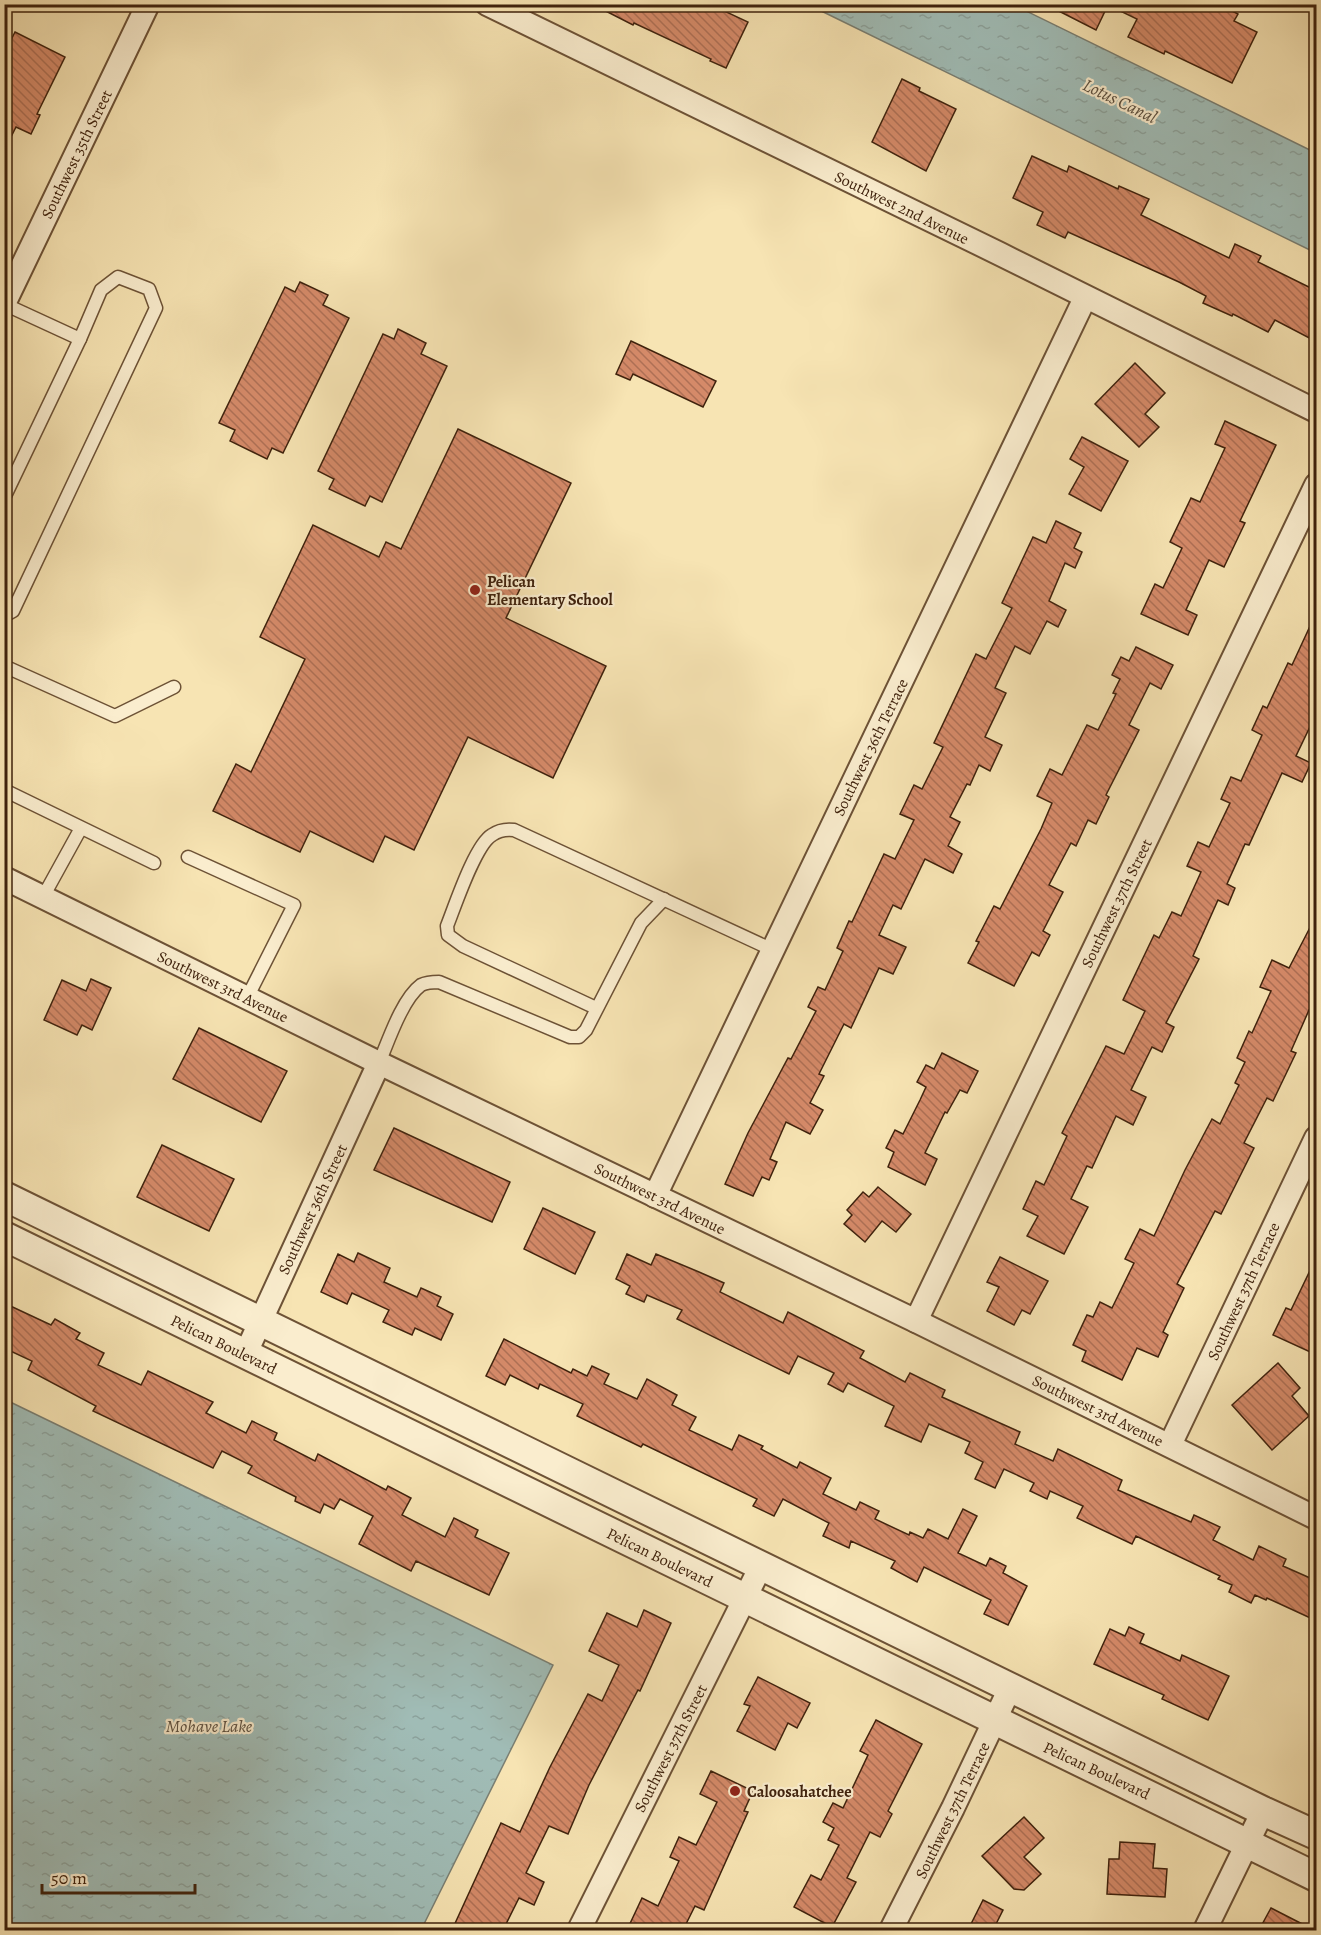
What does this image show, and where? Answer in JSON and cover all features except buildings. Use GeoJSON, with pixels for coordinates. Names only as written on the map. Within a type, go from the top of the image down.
{"type":"FeatureCollection","features":[{"type":"Feature","properties":{"kind":"street","name":"Southwest 35th Street"},"geometry":{"type":"LineString","coordinates":[[4,304],[148,4]]}},
{"type":"Feature","properties":{"kind":"street","name":"Southwest 2nd Avenue"},"geometry":{"type":"LineString","coordinates":[[487,4],[1317,411]]}},
{"type":"Feature","properties":{"kind":"street","name":"Southwest 36th Terrace"},"geometry":{"type":"LineString","coordinates":[[656,1196],[1085,298]]}},
{"type":"Feature","properties":{"kind":"street","name":"Southwest 37th Street"},"geometry":{"type":"LineString","coordinates":[[916,1321],[1317,485]]}},
{"type":"Feature","properties":{"kind":"street","name":"Southwest 3rd Avenue"},"geometry":{"type":"LineString","coordinates":[[4,878],[379,1064],[476,1108],[1317,1518]]}},
{"type":"Feature","properties":{"kind":"street","name":"Southwest 36th Street"},"geometry":{"type":"LineString","coordinates":[[245,1355],[379,1064]]}},
{"type":"Feature","properties":{"kind":"street","name":"Southwest 37th Terrace"},"geometry":{"type":"LineString","coordinates":[[1170,1445],[1317,1138]]}},
{"type":"Feature","properties":{"kind":"street"},"geometry":{"type":"LineString","coordinates":[[4,1196],[1010,1688],[1317,1835]]}},
{"type":"Feature","properties":{"kind":"street","name":"Pelican Boulevard"},"geometry":{"type":"LineString","coordinates":[[4,1236],[995,1722],[1317,1877]]}},
{"type":"Feature","properties":{"kind":"street","name":"Southwest 37th Street"},"geometry":{"type":"LineString","coordinates":[[579,1930],[761,1566]]}},
{"type":"Feature","properties":{"kind":"street","name":"Southwest 37th Terrace"},"geometry":{"type":"LineString","coordinates":[[891,1930],[1010,1688]]}},
{"type":"Feature","properties":{"kind":"street"},"geometry":{"type":"LineString","coordinates":[[1205,1930],[1263,1811]]}},
{"type":"Feature","properties":{"kind":"lane"},"geometry":{"type":"LineString","coordinates":[[4,498],[101,291],[118,277],[149,289],[156,308],[13,611],[4,616]]}},
{"type":"Feature","properties":{"kind":"lane"},"geometry":{"type":"LineString","coordinates":[[4,304],[80,339]]}},
{"type":"Feature","properties":{"kind":"lane"},"geometry":{"type":"LineString","coordinates":[[4,666],[115,716],[174,687]]}},
{"type":"Feature","properties":{"kind":"lane"},"geometry":{"type":"LineString","coordinates":[[4,790],[154,863]]}},
{"type":"Feature","properties":{"kind":"lane"},"geometry":{"type":"LineString","coordinates":[[43,897],[81,828]]}},
{"type":"Feature","properties":{"kind":"lane"},"geometry":{"type":"LineString","coordinates":[[596,1008],[463,946],[448,935],[447,926],[478,850],[490,835],[504,829],[514,830],[773,950]]}},
{"type":"Feature","properties":{"kind":"lane"},"geometry":{"type":"LineString","coordinates":[[188,857],[294,905],[247,998]]}},
{"type":"Feature","properties":{"kind":"lane"},"geometry":{"type":"LineString","coordinates":[[379,1064],[412,994],[427,982],[439,982],[570,1038],[579,1037],[586,1030],[641,923],[664,899]]}},
{"type":"Feature","properties":{"kind":"water","name":"Lotus Canal"},"geometry":{"type":"Polygon","coordinates":[[[809,5],[1014,5],[1316,153],[1316,253],[809,5]]]}},
{"type":"Feature","properties":{"kind":"water","name":"Mohave Lake"},"geometry":{"type":"Polygon","coordinates":[[[4,1399],[553,1665],[421,1930],[5,1930],[4,1399]]]}},
{"type":"Feature","properties":{"kind":"place","name":"Pelican Elementary School"},"geometry":{"type":"Point","coordinates":[475,590]}},
{"type":"Feature","properties":{"kind":"place","name":"Caloosahatchee"},"geometry":{"type":"Point","coordinates":[735,1791]}}]}
